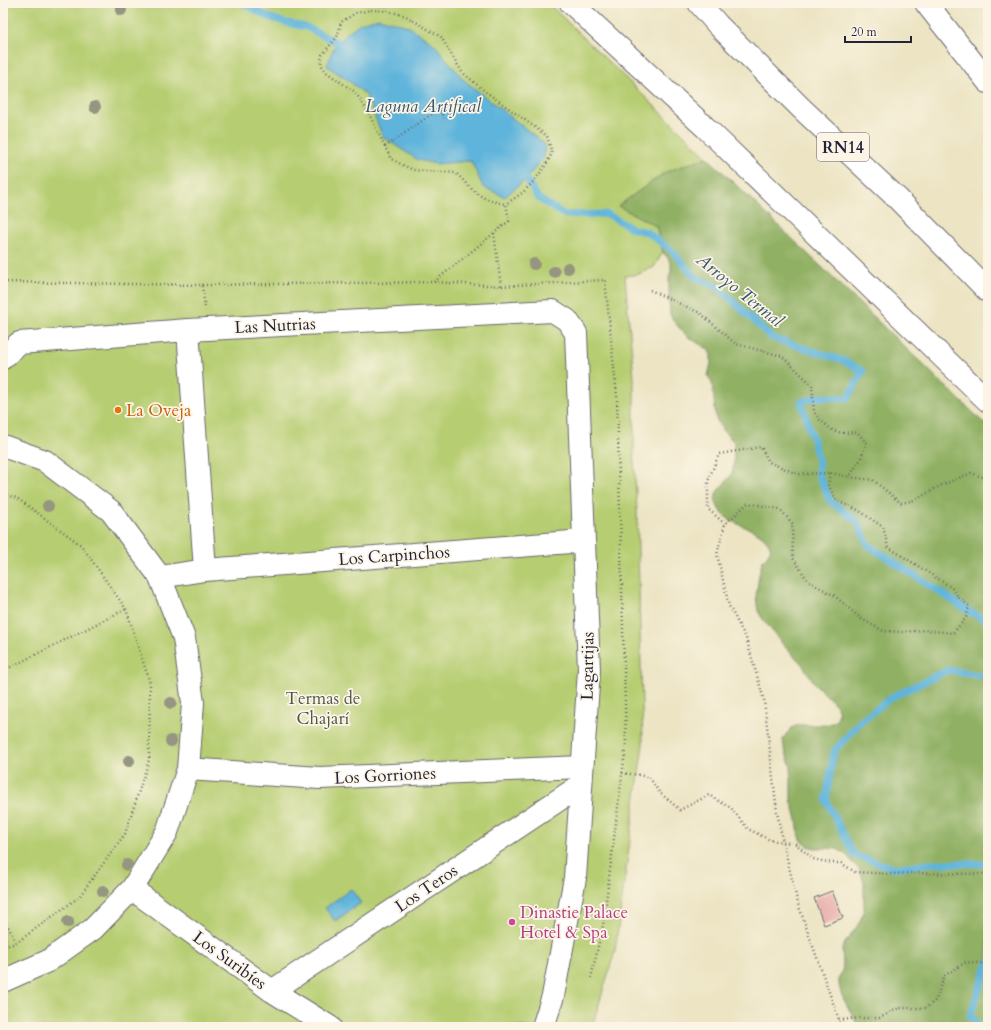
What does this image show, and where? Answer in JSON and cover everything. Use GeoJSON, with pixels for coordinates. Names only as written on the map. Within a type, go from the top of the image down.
{"type":"FeatureCollection","features":[{"type":"Feature","properties":{"kind":"main road"},"geometry":{"type":"LineString","coordinates":[[571,3],[706,128],[988,401]]}},
{"type":"Feature","properties":{"kind":"main road","name":"RN14"},"geometry":{"type":"LineString","coordinates":[[699,3],[718,25],[801,108],[898,199],[988,291]]}},
{"type":"Feature","properties":{"kind":"main road"},"geometry":{"type":"LineString","coordinates":[[926,3],[988,82]]}},
{"type":"Feature","properties":{"kind":"main road","name":"Las Nutrias"},"geometry":{"type":"LineString","coordinates":[[3,358],[19,343],[198,329],[553,311]]}},
{"type":"Feature","properties":{"kind":"main road","name":"Lagartijas"},"geometry":{"type":"LineString","coordinates":[[543,1027],[553,996],[575,878],[589,670],[576,333],[567,320],[553,311]]}},
{"type":"Feature","properties":{"kind":"main road"},"geometry":{"type":"LineString","coordinates":[[198,329],[205,570]]}},
{"type":"Feature","properties":{"kind":"main road"},"geometry":{"type":"LineString","coordinates":[[3,446],[45,461],[111,510],[160,577],[184,638],[193,703],[188,769],[166,832],[132,889],[93,929],[48,961],[3,981]]}},
{"type":"Feature","properties":{"kind":"main road","name":"Los Carpinchos"},"geometry":{"type":"LineString","coordinates":[[160,577],[205,570],[584,541]]}},
{"type":"Feature","properties":{"kind":"main road","name":"Los Gorriones"},"geometry":{"type":"LineString","coordinates":[[188,769],[320,778],[582,776]]}},
{"type":"Feature","properties":{"kind":"main road","name":"Los Teros"},"geometry":{"type":"LineString","coordinates":[[272,990],[582,776]]}},
{"type":"Feature","properties":{"kind":"main road","name":"Los Suribíes"},"geometry":{"type":"LineString","coordinates":[[132,889],[272,990],[330,1027]]}},
{"type":"Feature","properties":{"kind":"path"},"geometry":{"type":"LineString","coordinates":[[371,10],[388,11],[406,16],[441,37],[462,72],[482,89],[547,136],[552,153],[546,165],[533,181],[521,194],[506,204],[486,200],[476,194],[456,173],[413,170],[391,159],[385,146],[367,110],[355,92],[326,72],[321,64],[322,55],[336,37],[341,22],[356,13],[371,10]]}},
{"type":"Feature","properties":{"kind":"path"},"geometry":{"type":"LineString","coordinates":[[385,146],[439,109],[444,118]]}},
{"type":"Feature","properties":{"kind":"path"},"geometry":{"type":"LineString","coordinates":[[3,282],[202,285],[434,282],[509,221],[506,204]]}},
{"type":"Feature","properties":{"kind":"path"},"geometry":{"type":"LineString","coordinates":[[494,233],[501,286]]}},
{"type":"Feature","properties":{"kind":"path"},"geometry":{"type":"LineString","coordinates":[[198,329],[202,285]]}},
{"type":"Feature","properties":{"kind":"path"},"geometry":{"type":"LineString","coordinates":[[650,290],[700,313],[736,344],[782,356],[812,385],[814,412],[820,419],[833,431],[842,433],[857,432],[867,443],[860,460],[849,477]]}},
{"type":"Feature","properties":{"kind":"path"},"geometry":{"type":"LineString","coordinates":[[725,524],[708,509],[708,481],[719,454],[761,447],[769,462],[797,474],[830,473],[873,480],[901,503],[915,500],[960,477],[971,474],[988,479]]}},
{"type":"Feature","properties":{"kind":"path"},"geometry":{"type":"LineString","coordinates":[[830,473],[828,485],[837,501],[858,510],[883,527],[888,547],[951,587],[958,597],[969,606],[966,618],[953,633],[924,630],[902,632],[883,631],[860,618],[836,596],[808,581],[793,558],[792,524],[780,509],[748,503],[725,524],[717,554],[729,606],[746,638],[764,700],[777,812],[783,842],[798,904],[839,1020],[839,1027]]}},
{"type":"Feature","properties":{"kind":"path"},"geometry":{"type":"LineString","coordinates":[[3,494],[17,498],[81,545],[126,609],[150,683],[149,760],[125,834],[79,897],[16,942],[3,947]]}},
{"type":"Feature","properties":{"kind":"path"},"geometry":{"type":"LineString","coordinates":[[3,670],[126,609]]}},
{"type":"Feature","properties":{"kind":"path"},"geometry":{"type":"LineString","coordinates":[[622,772],[650,778],[659,792],[680,810],[709,795],[731,808],[748,828],[770,840],[796,844],[813,859],[832,863],[841,863],[855,872],[892,874],[983,874],[988,876]]}},
{"type":"Feature","properties":{"kind":"path"},"geometry":{"type":"LineString","coordinates":[[3,916],[16,942]]}},
{"type":"Feature","properties":{"kind":"path"},"geometry":{"type":"LineString","coordinates":[[839,1020],[880,1018],[899,1008],[926,1008],[936,1000],[944,976],[966,962],[981,963],[988,958]]}},
{"type":"Feature","properties":{"kind":"green space","name":"Termas de Chajarí"},"geometry":{"type":"Polygon","coordinates":[[[3,3],[548,3],[707,157],[664,173],[619,206],[656,226],[663,252],[654,267],[639,274],[625,276],[634,379],[634,459],[637,511],[643,744],[615,951],[592,1027],[3,1027],[3,3]]]}},
{"type":"Feature","properties":{"kind":"green space"},"geometry":{"type":"Polygon","coordinates":[[[707,157],[988,427],[988,1027],[859,1027],[841,993],[839,978],[842,972],[843,964],[842,949],[858,925],[864,912],[864,883],[859,869],[844,853],[837,849],[807,846],[802,841],[791,799],[791,767],[784,747],[783,739],[792,728],[798,725],[827,725],[836,721],[839,713],[837,706],[815,684],[802,664],[785,647],[758,611],[756,596],[759,575],[762,561],[771,549],[767,541],[762,536],[725,516],[719,509],[716,502],[717,492],[731,475],[733,470],[734,442],[723,431],[716,419],[712,383],[708,376],[711,355],[708,349],[688,337],[673,321],[670,314],[669,278],[671,264],[663,252],[656,226],[618,206],[664,173],[707,157]]]}},
{"type":"Feature","properties":{"kind":"water","name":"Laguna Artifical"},"geometry":{"type":"Polygon","coordinates":[[[379,18],[408,26],[434,44],[465,81],[545,144],[544,157],[526,179],[505,197],[483,187],[471,161],[436,164],[418,160],[383,137],[366,95],[348,80],[327,66],[333,49],[347,33],[360,23],[379,18]]]}},
{"type":"Feature","properties":{"kind":"water"},"geometry":{"type":"Polygon","coordinates":[[[351,889],[361,903],[335,921],[325,908],[351,889]]]}},
{"type":"Feature","properties":{"kind":"building"},"geometry":{"type":"Polygon","coordinates":[[[4,48],[6,89],[3,89],[4,48]]]}},
{"type":"Feature","properties":{"kind":"building"},"geometry":{"type":"Polygon","coordinates":[[[832,891],[843,918],[824,925],[814,898],[832,891]]]}},
{"type":"Feature","properties":{"kind":"waterway","name":"Arroyo Termal"},"geometry":{"type":"LineString","coordinates":[[242,3],[268,17],[306,27],[338,43]]}},
{"type":"Feature","properties":{"kind":"waterway","name":"Arroyo Termal"},"geometry":{"type":"LineString","coordinates":[[526,179],[539,199],[565,215],[607,214],[633,229],[647,232],[672,251],[695,277],[719,288],[772,338],[842,360],[863,371],[848,398],[818,397],[801,402],[813,439],[819,465],[818,473],[830,501],[857,521],[868,545],[970,612],[988,621]]}},
{"type":"Feature","properties":{"kind":"waterway","name":"Arroyo Termal"},"geometry":{"type":"LineString","coordinates":[[988,674],[984,676],[948,670],[892,697],[861,721],[834,751],[826,800],[854,855],[894,868],[931,863],[988,864]]}},
{"type":"Feature","properties":{"kind":"waterway","name":"Arroyo Termal"},"geometry":{"type":"LineString","coordinates":[[981,1027],[970,1016],[988,963]]}},
{"type":"Feature","properties":{"kind":"place","name":"La Oveja"},"geometry":{"type":"Point","coordinates":[118,410]}},
{"type":"Feature","properties":{"kind":"place","name":"Dinastie Palace Hotel & Spa"},"geometry":{"type":"Point","coordinates":[512,922]}}]}
